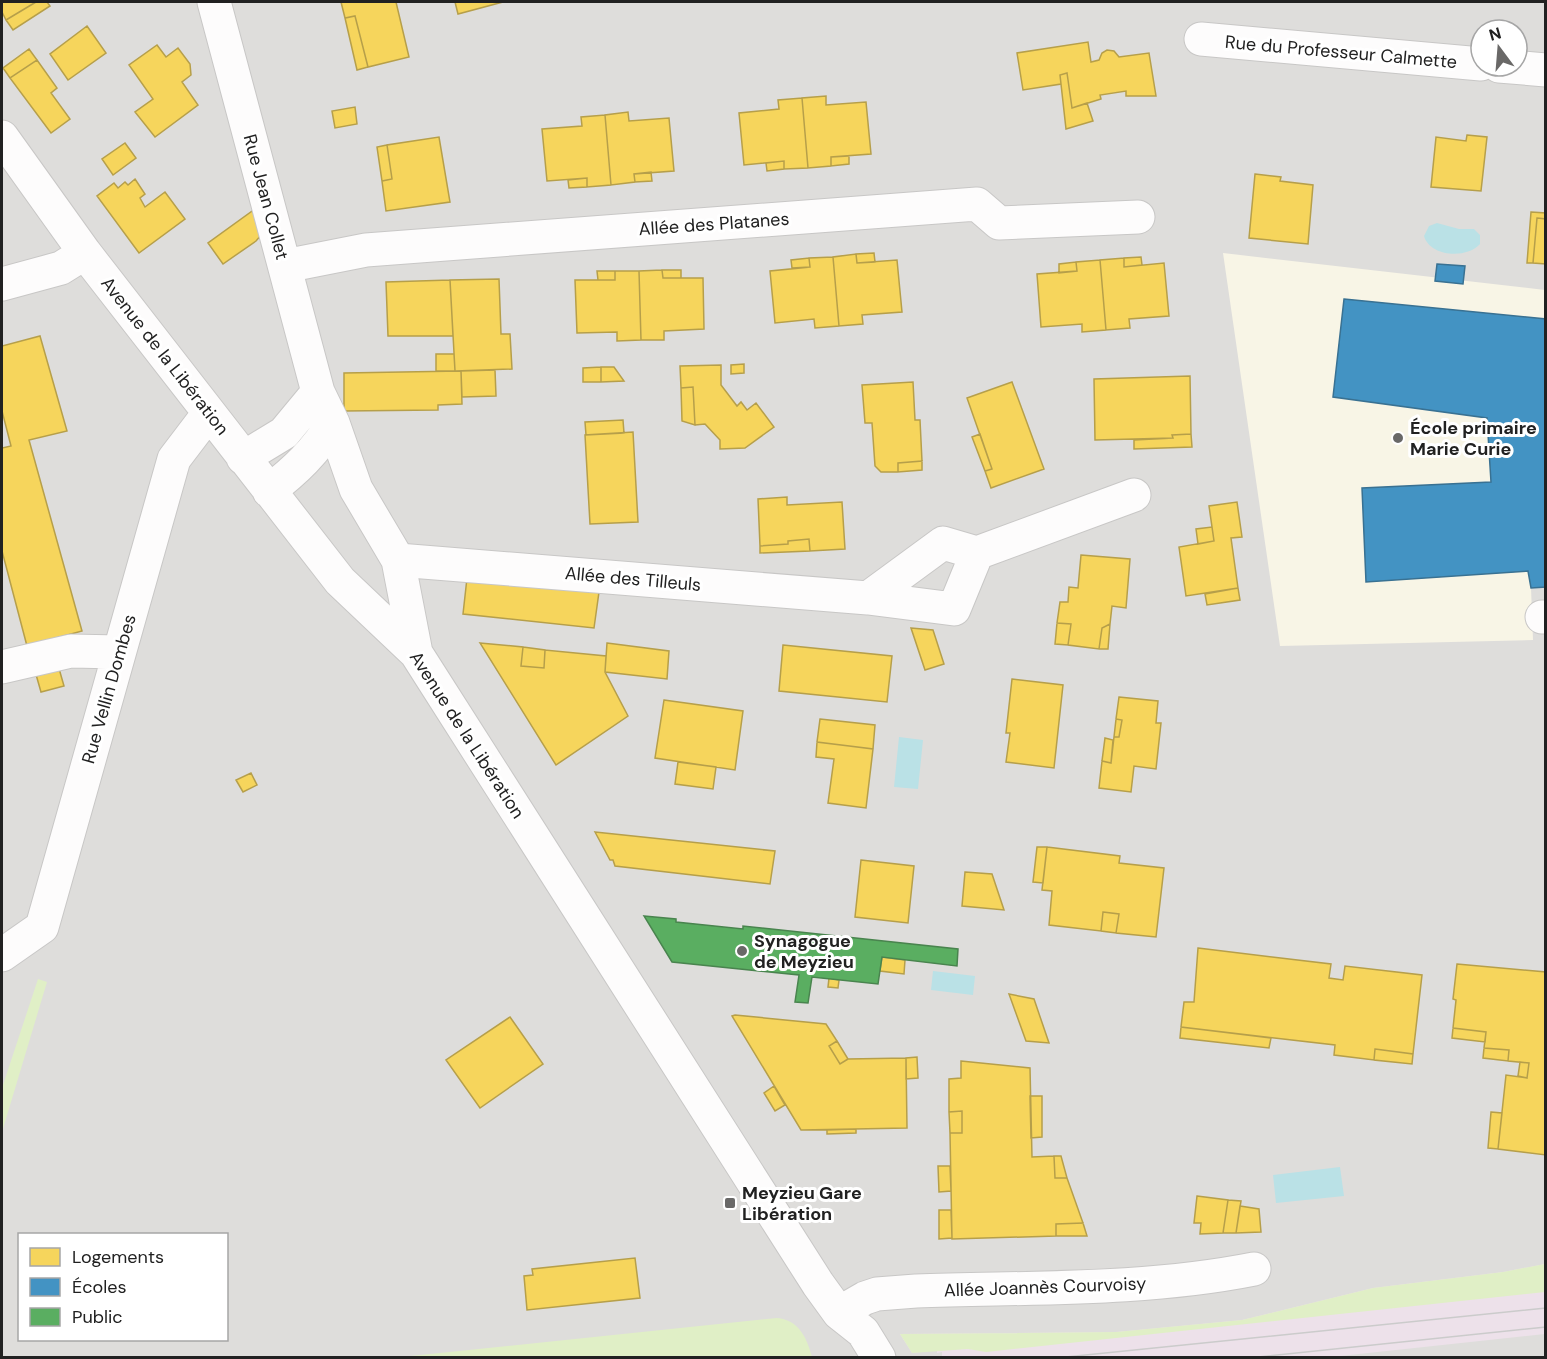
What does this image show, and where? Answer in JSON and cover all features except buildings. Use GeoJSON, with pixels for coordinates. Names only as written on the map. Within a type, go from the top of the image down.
{"type":"FeatureCollection","features":[{"type":"Feature","properties":{"kind":"street","name":"Rue Jean Collet"},"geometry":{"type":"LineString","coordinates":[[214,2],[318,392],[333,423],[356,489],[398,560],[416,653]]}},
{"type":"Feature","properties":{"kind":"street","name":"Rue du Professeur Calmette"},"geometry":{"type":"LineString","coordinates":[[1202,39],[1469,63]]}},
{"type":"Feature","properties":{"kind":"street"},"geometry":{"type":"LineString","coordinates":[[1529,69],[1545,70]]}},
{"type":"Feature","properties":{"kind":"street","name":"Avenue de la Libération"},"geometry":{"type":"LineString","coordinates":[[2,137],[85,253],[340,581],[416,653],[818,1284],[839,1313]]}},
{"type":"Feature","properties":{"kind":"street","name":"Allée des Platanes"},"geometry":{"type":"LineString","coordinates":[[285,266],[366,250],[976,204],[999,223],[1138,217]]}},
{"type":"Feature","properties":{"kind":"street"},"geometry":{"type":"LineString","coordinates":[[2,284],[61,268],[85,253]]}},
{"type":"Feature","properties":{"kind":"street"},"geometry":{"type":"LineString","coordinates":[[243,458],[284,433],[318,392]]}},
{"type":"Feature","properties":{"kind":"street","name":"Rue Vellin Dombes"},"geometry":{"type":"LineString","coordinates":[[2,956],[42,927],[174,459],[209,413]]}},
{"type":"Feature","properties":{"kind":"street"},"geometry":{"type":"LineString","coordinates":[[269,491],[298,469],[322,441],[333,423]]}},
{"type":"Feature","properties":{"kind":"street"},"geometry":{"type":"LineString","coordinates":[[868,598],[943,543],[977,553],[1134,495]]}},
{"type":"Feature","properties":{"kind":"street","name":"Allée des Tilleuls"},"geometry":{"type":"LineString","coordinates":[[398,560],[868,598],[954,609],[977,553]]}},
{"type":"Feature","properties":{"kind":"street"},"geometry":{"type":"LineString","coordinates":[[2,667],[71,651],[119,652]]}},
{"type":"Feature","properties":{"kind":"street","name":"Allée Joannès Courvoisy"},"geometry":{"type":"LineString","coordinates":[[839,1313],[877,1294],[1153,1283],[1207,1278],[1254,1269]]}},
{"type":"Feature","properties":{"kind":"street"},"geometry":{"type":"LineString","coordinates":[[839,1313],[845,1346],[852,1358]]}},
{"type":"Feature","properties":{"kind":"street"},"geometry":{"type":"LineString","coordinates":[[839,1313],[863,1332],[879,1358]]}},
{"type":"Feature","properties":{"kind":"shaded area"},"geometry":{"type":"Polygon","coordinates":[[[2,2],[1545,2],[1545,1357],[2,1357],[2,2]]]}},
{"type":"Feature","properties":{"kind":"shaded area","name":"École primaire Marie Curie"},"geometry":{"type":"Polygon","coordinates":[[[1223,253],[1545,290],[1546,587],[1531,588],[1533,640],[1280,646],[1223,253]]]}},
{"type":"Feature","properties":{"kind":"shaded area"},"geometry":{"type":"Polygon","coordinates":[[[1545,1264],[1545,1334],[1331,1357],[942,1357],[942,1352],[937,1353],[937,1350],[912,1353],[900,1334],[1116,1332],[1242,1320],[1373,1288],[1503,1272],[1545,1264]]]}},
{"type":"Feature","properties":{"kind":"green space"},"geometry":{"type":"Polygon","coordinates":[[[38,979],[47,982],[2,1132],[2,1088],[38,979]]]}},
{"type":"Feature","properties":{"kind":"green space"},"geometry":{"type":"Polygon","coordinates":[[[1545,1264],[1545,1292],[986,1352],[968,1349],[912,1353],[900,1334],[1116,1332],[1242,1320],[1373,1288],[1503,1272],[1545,1264]]]}},
{"type":"Feature","properties":{"kind":"green space"},"geometry":{"type":"Polygon","coordinates":[[[777,1318],[791,1322],[801,1331],[812,1357],[401,1357],[777,1318]]]}},
{"type":"Feature","properties":{"kind":"water"},"geometry":{"type":"Polygon","coordinates":[[[1437,223],[1459,229],[1474,229],[1480,235],[1480,244],[1474,249],[1458,254],[1441,252],[1433,248],[1424,236],[1429,226],[1437,223]]]}},
{"type":"Feature","properties":{"kind":"water"},"geometry":{"type":"Polygon","coordinates":[[[899,737],[923,740],[918,789],[894,787],[899,737]]]}},
{"type":"Feature","properties":{"kind":"water"},"geometry":{"type":"Polygon","coordinates":[[[933,971],[975,976],[973,995],[931,990],[933,971]]]}},
{"type":"Feature","properties":{"kind":"water"},"geometry":{"type":"Polygon","coordinates":[[[1340,1167],[1344,1196],[1276,1203],[1273,1175],[1340,1167]]]}},
{"type":"Feature","properties":{"kind":"tram line"},"geometry":{"type":"LineString","coordinates":[[1056,1358],[1546,1308]]}},
{"type":"Feature","properties":{"kind":"tram line"},"geometry":{"type":"LineString","coordinates":[[1249,1358],[1546,1327]]}},
{"type":"Feature","properties":{"kind":"place","name":"École primaire Marie Curie"},"geometry":{"type":"Point","coordinates":[1398,438]}},
{"type":"Feature","properties":{"kind":"place","name":"Synagogue de Meyzieu"},"geometry":{"type":"Point","coordinates":[742,951]}},
{"type":"Feature","properties":{"kind":"place","name":"Meyzieu Gare Libération"},"geometry":{"type":"Point","coordinates":[730,1203]}}]}
